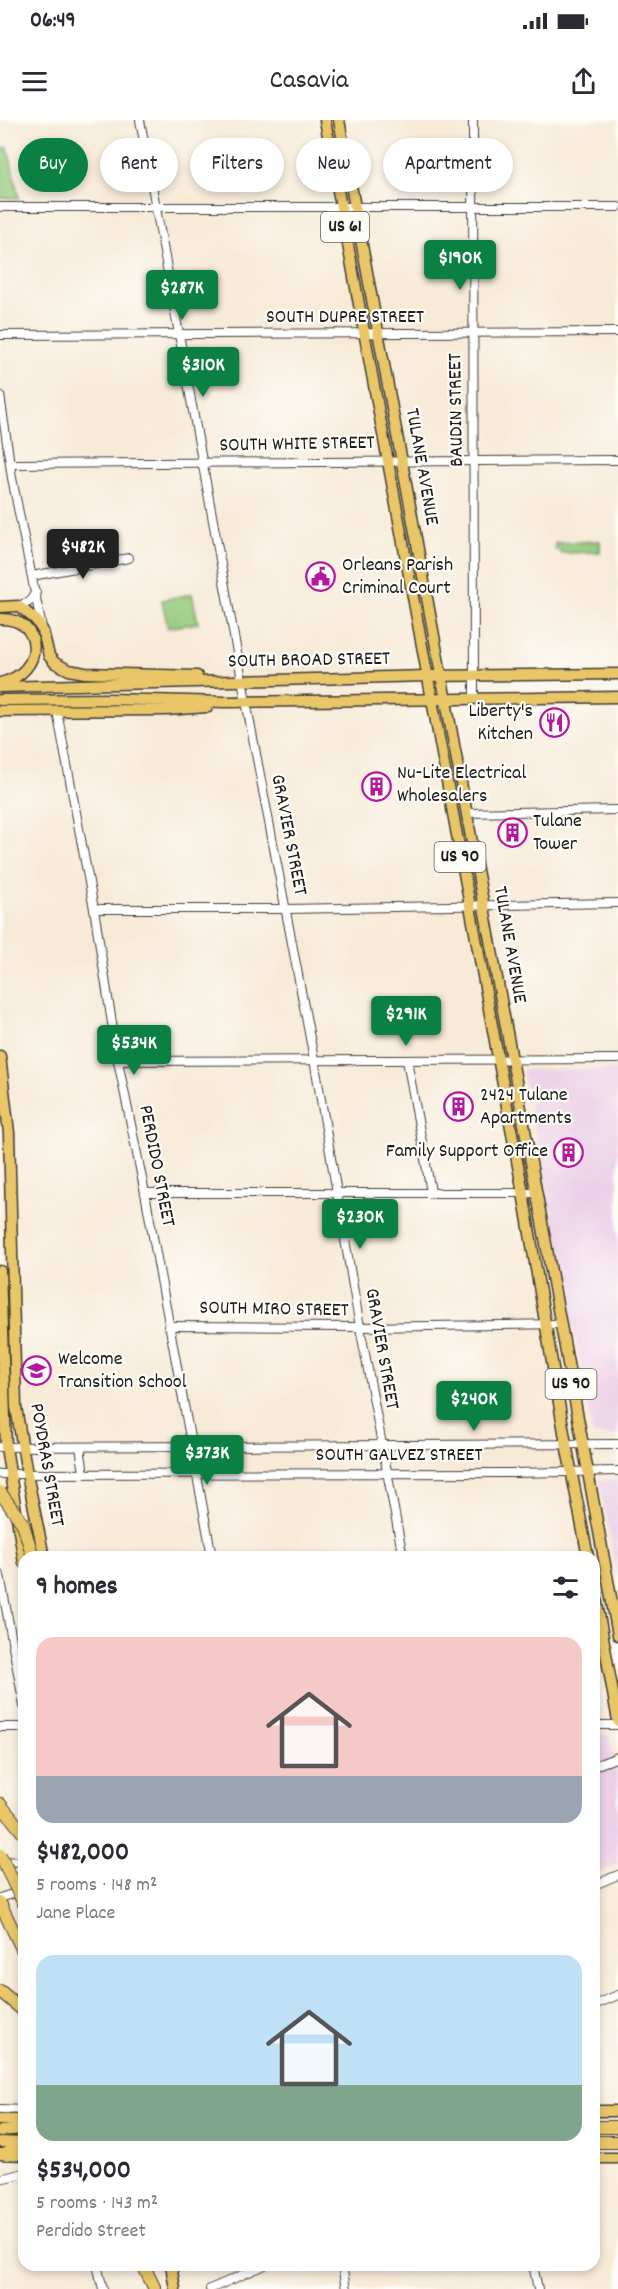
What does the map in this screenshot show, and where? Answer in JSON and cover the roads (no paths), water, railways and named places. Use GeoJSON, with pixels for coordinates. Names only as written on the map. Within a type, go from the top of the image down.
{"type":"FeatureCollection","features":[{"type":"Feature","properties":{"kind":"highway"},"geometry":{"type":"LineString","coordinates":[[0,1492],[23,1524],[31,1551]]}},
{"type":"Feature","properties":{"kind":"highway"},"geometry":{"type":"LineString","coordinates":[[0,1804],[18,1826]]}},
{"type":"Feature","properties":{"kind":"highway"},"geometry":{"type":"LineString","coordinates":[[0,1856],[18,1892]]}},
{"type":"Feature","properties":{"kind":"highway"},"geometry":{"type":"LineString","coordinates":[[0,1866],[18,1882]]}},
{"type":"Feature","properties":{"kind":"highway"},"geometry":{"type":"LineString","coordinates":[[0,1904],[18,1941]]}},
{"type":"Feature","properties":{"kind":"highway"},"geometry":{"type":"LineString","coordinates":[[0,1990],[18,2006]]}},
{"type":"Feature","properties":{"kind":"highway"},"geometry":{"type":"LineString","coordinates":[[600,2127],[618,2127]]}},
{"type":"Feature","properties":{"kind":"highway"},"geometry":{"type":"LineString","coordinates":[[600,2142],[618,2142]]}},
{"type":"Feature","properties":{"kind":"highway"},"geometry":{"type":"LineString","coordinates":[[3,2154],[18,2147]]}},
{"type":"Feature","properties":{"kind":"highway"},"geometry":{"type":"LineString","coordinates":[[146,2271],[154,2288]]}},
{"type":"Feature","properties":{"kind":"main road","name":"TULANE AVENUE"},"geometry":{"type":"LineString","coordinates":[[325,120],[523,1192],[587,1551]]}},
{"type":"Feature","properties":{"kind":"main road","name":"TULANE AVENUE"},"geometry":{"type":"LineString","coordinates":[[339,120],[618,1635]]}},
{"type":"Feature","properties":{"kind":"main road"},"geometry":{"type":"LineString","coordinates":[[0,607],[18,606],[31,615],[43,631],[50,656],[62,668],[76,672],[186,675],[242,680]]}},
{"type":"Feature","properties":{"kind":"main road"},"geometry":{"type":"LineString","coordinates":[[0,685],[19,677],[30,666],[33,655],[30,634],[19,622],[5,619]]}},
{"type":"Feature","properties":{"kind":"main road","name":"SOUTH BROAD STREET"},"geometry":{"type":"LineString","coordinates":[[0,685],[66,686],[242,680],[618,674]]}},
{"type":"Feature","properties":{"kind":"main road"},"geometry":{"type":"LineString","coordinates":[[535,676],[535,698]]}},
{"type":"Feature","properties":{"kind":"main road"},"geometry":{"type":"LineString","coordinates":[[371,679],[374,700]]}},
{"type":"Feature","properties":{"kind":"main road"},"geometry":{"type":"LineString","coordinates":[[297,680],[298,701]]}},
{"type":"Feature","properties":{"kind":"main road","name":"SOUTH BROAD STREET"},"geometry":{"type":"LineString","coordinates":[[0,700],[66,698],[246,702],[618,697]]}},
{"type":"Feature","properties":{"kind":"main road"},"geometry":{"type":"LineString","coordinates":[[0,711],[193,709],[246,702]]}},
{"type":"Feature","properties":{"kind":"main road","name":"POYDRAS STREET"},"geometry":{"type":"LineString","coordinates":[[0,1056],[9,1133],[16,1404],[27,1474],[44,1551]]}},
{"type":"Feature","properties":{"kind":"main road","name":"POYDRAS STREET"},"geometry":{"type":"LineString","coordinates":[[0,1271],[4,1474],[21,1551]]}},
{"type":"Feature","properties":{"kind":"main road"},"geometry":{"type":"LineString","coordinates":[[600,1622],[618,1723]]}},
{"type":"Feature","properties":{"kind":"main road"},"geometry":{"type":"LineString","coordinates":[[600,2111],[618,2111]]}},
{"type":"Feature","properties":{"kind":"main road"},"geometry":{"type":"LineString","coordinates":[[0,2120],[18,2120]]}},
{"type":"Feature","properties":{"kind":"main road"},"geometry":{"type":"LineString","coordinates":[[0,2131],[18,2130]]}},
{"type":"Feature","properties":{"kind":"main road"},"geometry":{"type":"LineString","coordinates":[[0,2142],[18,2144]]}},
{"type":"Feature","properties":{"kind":"main road"},"geometry":{"type":"LineString","coordinates":[[3,2154],[18,2155]]}},
{"type":"Feature","properties":{"kind":"main road"},"geometry":{"type":"LineString","coordinates":[[600,2158],[618,2158]]}},
{"type":"Feature","properties":{"kind":"main road"},"geometry":{"type":"LineString","coordinates":[[151,2271],[154,2288]]}},
{"type":"Feature","properties":{"kind":"main road"},"geometry":{"type":"LineString","coordinates":[[172,2271],[175,2289]]}},
{"type":"Feature","properties":{"kind":"street","name":"GRAVIER STREET"},"geometry":{"type":"LineString","coordinates":[[140,120],[201,462],[314,1059],[360,1327],[402,1551]]}},
{"type":"Feature","properties":{"kind":"street","name":"BAUDIN STREET"},"geometry":{"type":"LineString","coordinates":[[473,120],[474,699]]}},
{"type":"Feature","properties":{"kind":"street"},"geometry":{"type":"LineString","coordinates":[[0,207],[473,205],[618,207]]}},
{"type":"Feature","properties":{"kind":"street","name":"SOUTH DUPRE STREET"},"geometry":{"type":"LineString","coordinates":[[0,335],[618,332]]}},
{"type":"Feature","properties":{"kind":"street"},"geometry":{"type":"LineString","coordinates":[[0,395],[12,464],[12,477],[43,631]]}},
{"type":"Feature","properties":{"kind":"street","name":"SOUTH WHITE STREET"},"geometry":{"type":"LineString","coordinates":[[12,464],[618,460]]}},
{"type":"Feature","properties":{"kind":"street"},"geometry":{"type":"LineString","coordinates":[[32,576],[129,558]]}},
{"type":"Feature","properties":{"kind":"street"},"geometry":{"type":"LineString","coordinates":[[18,606],[29,602],[36,592]]}},
{"type":"Feature","properties":{"kind":"street","name":"PERDIDO STREET"},"geometry":{"type":"LineString","coordinates":[[57,711],[94,909],[118,1061],[145,1193],[211,1551]]}},
{"type":"Feature","properties":{"kind":"street"},"geometry":{"type":"LineString","coordinates":[[467,813],[618,810]]}},
{"type":"Feature","properties":{"kind":"street"},"geometry":{"type":"LineString","coordinates":[[94,909],[286,909],[618,903]]}},
{"type":"Feature","properties":{"kind":"street"},"geometry":{"type":"LineString","coordinates":[[118,1061],[618,1059]]}},
{"type":"Feature","properties":{"kind":"street"},"geometry":{"type":"LineString","coordinates":[[407,1060],[431,1192]]}},
{"type":"Feature","properties":{"kind":"street"},"geometry":{"type":"LineString","coordinates":[[145,1193],[537,1193]]}},
{"type":"Feature","properties":{"kind":"street","name":"SOUTH MIRO STREET"},"geometry":{"type":"LineString","coordinates":[[168,1326],[360,1327],[560,1324]]}},
{"type":"Feature","properties":{"kind":"street","name":"SOUTH GALVEZ STREET"},"geometry":{"type":"LineString","coordinates":[[3,1447],[618,1444]]}},
{"type":"Feature","properties":{"kind":"street"},"geometry":{"type":"LineString","coordinates":[[80,1447],[84,1473]]}},
{"type":"Feature","properties":{"kind":"street","name":"SOUTH GALVEZ STREET"},"geometry":{"type":"LineString","coordinates":[[4,1474],[618,1471]]}},
{"type":"Feature","properties":{"kind":"street"},"geometry":{"type":"LineString","coordinates":[[0,1575],[18,1675]]}},
{"type":"Feature","properties":{"kind":"street"},"geometry":{"type":"LineString","coordinates":[[600,1590],[610,1592]]}},
{"type":"Feature","properties":{"kind":"street"},"geometry":{"type":"LineString","coordinates":[[600,1724],[618,1723]]}},
{"type":"Feature","properties":{"kind":"street"},"geometry":{"type":"LineString","coordinates":[[0,1727],[18,1727]]}},
{"type":"Feature","properties":{"kind":"street"},"geometry":{"type":"LineString","coordinates":[[600,1764],[618,1757]]}},
{"type":"Feature","properties":{"kind":"street"},"geometry":{"type":"LineString","coordinates":[[0,1861],[18,1862]]}},
{"type":"Feature","properties":{"kind":"street"},"geometry":{"type":"LineString","coordinates":[[600,1882],[618,1875]]}},
{"type":"Feature","properties":{"kind":"street"},"geometry":{"type":"LineString","coordinates":[[0,1898],[18,1890]]}},
{"type":"Feature","properties":{"kind":"street"},"geometry":{"type":"LineString","coordinates":[[600,2002],[618,1995]]}},
{"type":"Feature","properties":{"kind":"street"},"geometry":{"type":"LineString","coordinates":[[0,2109],[18,2110]]}},
{"type":"Feature","properties":{"kind":"street"},"geometry":{"type":"LineString","coordinates":[[0,2179],[18,2174]]}},
{"type":"Feature","properties":{"kind":"street"},"geometry":{"type":"LineString","coordinates":[[98,2271],[103,2289]]}},
{"type":"Feature","properties":{"kind":"street"},"geometry":{"type":"LineString","coordinates":[[210,2289],[251,2271]]}},
{"type":"Feature","properties":{"kind":"street"},"geometry":{"type":"LineString","coordinates":[[343,2271],[346,2289]]}},
{"type":"Feature","properties":{"kind":"street"},"geometry":{"type":"LineString","coordinates":[[534,2271],[538,2289]]}},
{"type":"Feature","properties":{"kind":"place","name":"Orleans Parish Criminal Court"},"geometry":{"type":"Point","coordinates":[321,577]}},
{"type":"Feature","properties":{"kind":"place","name":"Liberty's Kitchen"},"geometry":{"type":"Point","coordinates":[554,723]}},
{"type":"Feature","properties":{"kind":"place","name":"Nu-Lite Electrical Wholesalers"},"geometry":{"type":"Point","coordinates":[376,786]}},
{"type":"Feature","properties":{"kind":"place","name":"Tulane Tower"},"geometry":{"type":"Point","coordinates":[512,833]}},
{"type":"Feature","properties":{"kind":"place","name":"2424 Tulane Apartments"},"geometry":{"type":"Point","coordinates":[459,1107]}},
{"type":"Feature","properties":{"kind":"place","name":"Family Support Office"},"geometry":{"type":"Point","coordinates":[569,1152]}},
{"type":"Feature","properties":{"kind":"place","name":"Welcome Transition School"},"geometry":{"type":"Point","coordinates":[37,1371]}}]}
